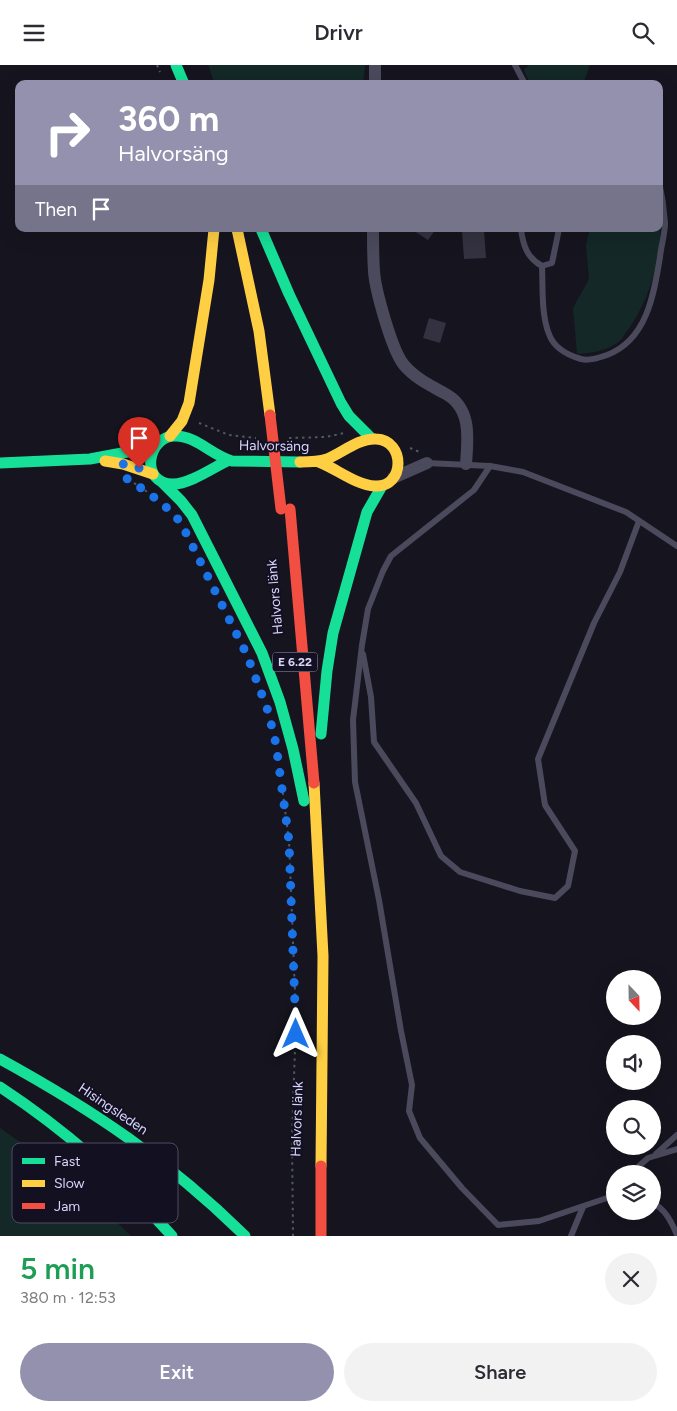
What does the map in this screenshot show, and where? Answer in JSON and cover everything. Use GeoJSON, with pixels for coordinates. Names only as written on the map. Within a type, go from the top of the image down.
{"type":"FeatureCollection","features":[{"type":"Feature","properties":{"kind":"main road"},"geometry":{"type":"LineString","coordinates":[[176,65],[182,80]]}},
{"type":"Feature","properties":{"kind":"main road"},"geometry":{"type":"LineString","coordinates":[[170,436],[179,427],[186,415],[189,403],[209,280],[214,232]]}},
{"type":"Feature","properties":{"kind":"main road","name":"Halvors länk"},"geometry":{"type":"LineString","coordinates":[[238,232],[259,331],[274,415]]}},
{"type":"Feature","properties":{"kind":"main road","name":"Halvors länk"},"geometry":{"type":"LineString","coordinates":[[247,232],[259,281],[266,323],[274,415],[286,509],[315,795],[323,957],[321,1236]]}},
{"type":"Feature","properties":{"kind":"main road"},"geometry":{"type":"LineString","coordinates":[[262,232],[330,382],[349,416],[372,438],[383,438],[400,447],[399,465],[393,478]]}},
{"type":"Feature","properties":{"kind":"main road","name":"Halvorsäng"},"geometry":{"type":"LineString","coordinates":[[0,463],[90,459],[154,447],[170,436],[177,435],[229,460],[319,462],[372,438]]}},
{"type":"Feature","properties":{"kind":"main road"},"geometry":{"type":"LineString","coordinates":[[154,447],[150,458],[158,478]]}},
{"type":"Feature","properties":{"kind":"main road","name":"Halvorsäng"},"geometry":{"type":"LineString","coordinates":[[90,459],[123,464],[176,484],[229,460]]}},
{"type":"Feature","properties":{"kind":"main road","name":"Halvorsäng"},"geometry":{"type":"LineString","coordinates":[[319,462],[364,484],[382,486]]}},
{"type":"Feature","properties":{"kind":"main road","name":"E 6.22"},"geometry":{"type":"LineString","coordinates":[[158,478],[182,501],[192,515],[262,653],[282,711],[307,815]]}},
{"type":"Feature","properties":{"kind":"main road","name":"E 6.22"},"geometry":{"type":"LineString","coordinates":[[315,795],[327,671],[334,633],[366,512],[382,486],[393,478]]}},
{"type":"Feature","properties":{"kind":"main road","name":"Halvors länk"},"geometry":{"type":"LineString","coordinates":[[286,509],[307,815],[315,968],[315,1042],[310,1199]]}},
{"type":"Feature","properties":{"kind":"main road","name":"Hisingsleden"},"geometry":{"type":"LineString","coordinates":[[0,1059],[40,1080],[107,1121],[137,1143]]}},
{"type":"Feature","properties":{"kind":"main road"},"geometry":{"type":"LineString","coordinates":[[0,1087],[29,1105],[78,1143]]}},
{"type":"Feature","properties":{"kind":"main road","name":"Hisingsleden"},"geometry":{"type":"LineString","coordinates":[[178,1174],[220,1210],[245,1236]]}},
{"type":"Feature","properties":{"kind":"main road"},"geometry":{"type":"LineString","coordinates":[[160,1223],[172,1236]]}},
{"type":"Feature","properties":{"kind":"street"},"geometry":{"type":"LineString","coordinates":[[375,65],[375,80]]}},
{"type":"Feature","properties":{"kind":"street"},"geometry":{"type":"LineString","coordinates":[[373,232],[374,273],[390,337],[402,364],[416,378],[447,394],[462,410],[465,416],[466,427],[466,464]]}},
{"type":"Feature","properties":{"kind":"street"},"geometry":{"type":"LineString","coordinates":[[400,447],[414,459],[427,463]]}},
{"type":"Feature","properties":{"kind":"street"},"geometry":{"type":"LineString","coordinates":[[393,478],[427,463]]}},
{"type":"Feature","properties":{"kind":"lane"},"geometry":{"type":"LineString","coordinates":[[515,65],[522,80]]}},
{"type":"Feature","properties":{"kind":"lane"},"geometry":{"type":"LineString","coordinates":[[542,266],[546,320],[549,335],[556,346],[572,357],[584,360],[595,359],[615,352],[628,343],[644,322],[655,290],[665,225],[663,201]]}},
{"type":"Feature","properties":{"kind":"lane"},"geometry":{"type":"LineString","coordinates":[[522,232],[527,252],[533,261],[542,266],[552,263],[558,232]]}},
{"type":"Feature","properties":{"kind":"lane"},"geometry":{"type":"LineString","coordinates":[[427,463],[490,466],[523,472],[626,512],[677,546]]}},
{"type":"Feature","properties":{"kind":"lane"},"geometry":{"type":"LineString","coordinates":[[490,466],[474,490],[421,530],[391,556],[383,571],[368,609],[362,645],[354,721],[355,782],[379,900],[412,1085],[409,1111],[420,1137],[462,1188],[498,1225],[539,1221],[606,1198]]}},
{"type":"Feature","properties":{"kind":"lane"},"geometry":{"type":"LineString","coordinates":[[362,645],[371,697],[374,741],[416,803],[441,856],[460,872],[520,891],[555,898],[568,886],[576,851],[545,805],[538,759],[594,623],[620,572],[640,521]]}},
{"type":"Feature","properties":{"kind":"lane"},"geometry":{"type":"LineString","coordinates":[[653,1156],[677,1135]]}},
{"type":"Feature","properties":{"kind":"lane"},"geometry":{"type":"LineString","coordinates":[[640,1165],[648,1158],[677,1149]]}},
{"type":"Feature","properties":{"kind":"lane"},"geometry":{"type":"LineString","coordinates":[[571,1236],[583,1207]]}},
{"type":"Feature","properties":{"kind":"lane"},"geometry":{"type":"LineString","coordinates":[[661,1210],[671,1221],[677,1235]]}},
{"type":"Feature","properties":{"kind":"path"},"geometry":{"type":"LineString","coordinates":[[186,415],[222,433],[261,438]]}},
{"type":"Feature","properties":{"kind":"path"},"geometry":{"type":"LineString","coordinates":[[288,438],[334,435],[344,433],[359,426]]}},
{"type":"Feature","properties":{"kind":"path"},"geometry":{"type":"LineString","coordinates":[[400,447],[428,452],[427,463]]}},
{"type":"Feature","properties":{"kind":"path"},"geometry":{"type":"LineString","coordinates":[[134,483],[150,494]]}},
{"type":"Feature","properties":{"kind":"path"},"geometry":{"type":"LineString","coordinates":[[282,781],[289,841],[296,1018],[292,1164],[293,1236]]}},
{"type":"Feature","properties":{"kind":"green space"},"geometry":{"type":"Polygon","coordinates":[[[208,65],[365,65],[363,80],[214,80],[208,65]]]}},
{"type":"Feature","properties":{"kind":"green space"},"geometry":{"type":"Polygon","coordinates":[[[529,65],[590,65],[584,80],[528,80],[524,70],[529,65]]]}},
{"type":"Feature","properties":{"kind":"green space"},"geometry":{"type":"Polygon","coordinates":[[[589,232],[660,232],[655,269],[644,302],[636,317],[621,339],[613,346],[598,351],[577,354],[573,308],[589,279],[586,245],[589,232]]]}},
{"type":"Feature","properties":{"kind":"green space"},"geometry":{"type":"Polygon","coordinates":[[[0,1128],[21,1143],[12,1143],[12,1223],[118,1223],[131,1236],[0,1236],[0,1128]]]}},
{"type":"Feature","properties":{"kind":"building"},"geometry":{"type":"Polygon","coordinates":[[[416,232],[434,232],[428,240],[416,232]]]}},
{"type":"Feature","properties":{"kind":"building"},"geometry":{"type":"Polygon","coordinates":[[[462,232],[484,232],[486,258],[464,259],[462,232]]]}},
{"type":"Feature","properties":{"kind":"building"},"geometry":{"type":"Polygon","coordinates":[[[429,318],[446,323],[440,343],[423,338],[429,318]]]}},
{"type":"Feature","properties":{"kind":"traffic: fast"},"geometry":{"type":"LineString","coordinates":[[176,65],[182,80]]}},
{"type":"Feature","properties":{"kind":"traffic: fast"},"geometry":{"type":"LineString","coordinates":[[262,232],[289,294],[341,403],[349,416],[371,438]]}},
{"type":"Feature","properties":{"kind":"traffic: fast"},"geometry":{"type":"LineString","coordinates":[[229,460],[194,478],[173,484],[162,482],[151,469],[153,451],[159,443],[166,438],[176,436],[191,439],[232,461],[300,462]]}},
{"type":"Feature","properties":{"kind":"traffic: fast"},"geometry":{"type":"LineString","coordinates":[[0,463],[90,459],[154,447]]}},
{"type":"Feature","properties":{"kind":"traffic: fast"},"geometry":{"type":"LineString","coordinates":[[162,482],[192,515],[262,653],[280,702],[293,749],[304,801]]}},
{"type":"Feature","properties":{"kind":"traffic: fast"},"geometry":{"type":"LineString","coordinates":[[321,734],[333,633],[367,512],[382,486]]}},
{"type":"Feature","properties":{"kind":"traffic: fast"},"geometry":{"type":"LineString","coordinates":[[0,1059],[67,1098],[135,1143]]}},
{"type":"Feature","properties":{"kind":"traffic: fast"},"geometry":{"type":"LineString","coordinates":[[0,1087],[47,1120],[75,1143]]}},
{"type":"Feature","properties":{"kind":"traffic: fast"},"geometry":{"type":"LineString","coordinates":[[178,1176],[245,1236]]}},
{"type":"Feature","properties":{"kind":"traffic: fast"},"geometry":{"type":"LineString","coordinates":[[160,1223],[172,1236]]}},
{"type":"Feature","properties":{"kind":"traffic: slow"},"geometry":{"type":"LineString","coordinates":[[170,436],[182,421],[189,403],[209,280],[214,232]]}},
{"type":"Feature","properties":{"kind":"traffic: slow"},"geometry":{"type":"LineString","coordinates":[[238,232],[259,331],[270,415]]}},
{"type":"Feature","properties":{"kind":"traffic: slow"},"geometry":{"type":"LineString","coordinates":[[300,462],[327,459],[357,443],[376,439],[386,441],[393,447],[397,455],[398,464],[392,480],[385,485],[375,486],[361,483],[319,462]]}},
{"type":"Feature","properties":{"kind":"traffic: slow"},"geometry":{"type":"LineString","coordinates":[[105,461],[123,464],[153,474]]}},
{"type":"Feature","properties":{"kind":"traffic: slow"},"geometry":{"type":"LineString","coordinates":[[314,783],[323,956],[321,1166]]}},
{"type":"Feature","properties":{"kind":"traffic: jam"},"geometry":{"type":"LineString","coordinates":[[270,415],[281,509]]}},
{"type":"Feature","properties":{"kind":"traffic: jam"},"geometry":{"type":"LineString","coordinates":[[290,509],[314,783]]}},
{"type":"Feature","properties":{"kind":"traffic: jam"},"geometry":{"type":"LineString","coordinates":[[321,1166],[321,1236]]}},
{"type":"Feature","properties":{"kind":"route"},"geometry":{"type":"LineString","coordinates":[[139,468],[123,464],[126,478],[158,499],[172,511],[181,523],[247,655],[268,711],[276,744],[289,841],[296,1034]]}}]}
